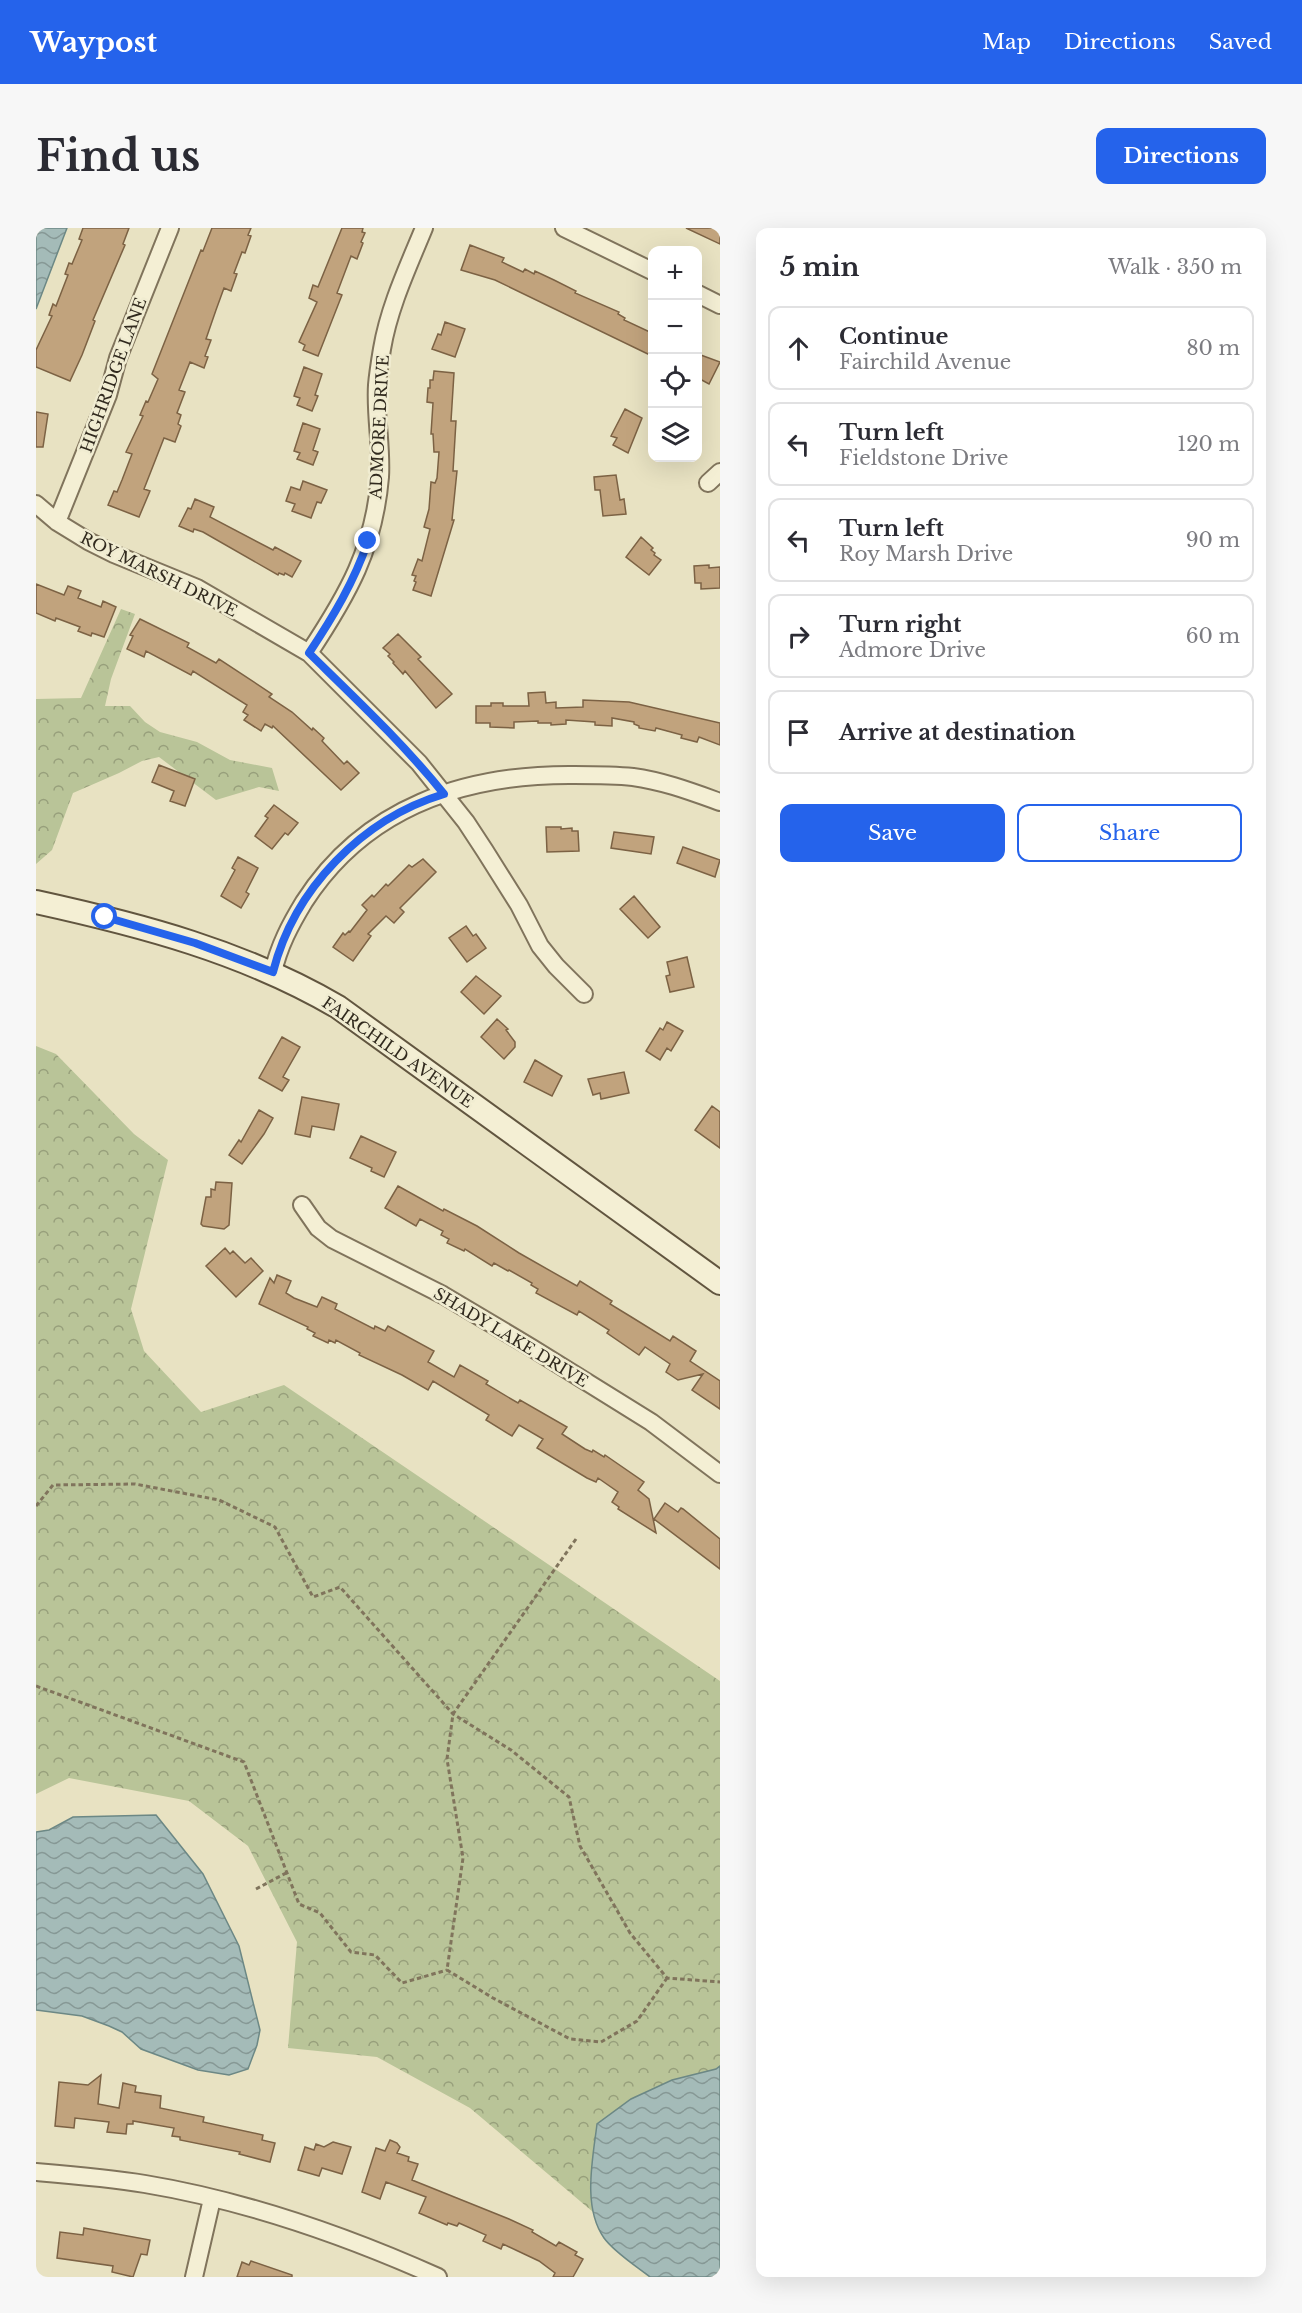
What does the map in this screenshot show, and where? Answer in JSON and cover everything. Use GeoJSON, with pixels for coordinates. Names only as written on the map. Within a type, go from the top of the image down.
{"type":"FeatureCollection","features":[{"type":"Feature","properties":{"kind":"main road","name":"FAIRCHILD AVENUE"},"geometry":{"type":"LineString","coordinates":[[36,902],[105,917],[170,935],[273,972],[338,1007],[720,1283]]}},
{"type":"Feature","properties":{"kind":"street","name":"HIGHRIDGE LANE"},"geometry":{"type":"LineString","coordinates":[[57,522],[108,395],[118,358],[170,228]]}},
{"type":"Feature","properties":{"kind":"street","name":"ADMORE DRIVE"},"geometry":{"type":"LineString","coordinates":[[309,653],[359,570],[368,541],[380,476],[377,386],[383,347],[389,317],[424,228]]}},
{"type":"Feature","properties":{"kind":"street"},"geometry":{"type":"LineString","coordinates":[[564,228],[648,269]]}},
{"type":"Feature","properties":{"kind":"street"},"geometry":{"type":"LineString","coordinates":[[702,296],[720,305]]}},
{"type":"Feature","properties":{"kind":"street","name":"ROY MARSH DRIVE"},"geometry":{"type":"LineString","coordinates":[[36,504],[57,522],[114,554],[197,588],[309,653],[419,763],[485,851],[519,904],[540,946],[567,979],[584,994]]}},
{"type":"Feature","properties":{"kind":"street"},"geometry":{"type":"LineString","coordinates":[[273,972],[279,947],[294,919],[320,880],[344,852],[380,823],[417,803],[471,785],[550,774],[633,777],[673,786],[720,802]]}},
{"type":"Feature","properties":{"kind":"street","name":"SHADY LAKE DRIVE"},"geometry":{"type":"LineString","coordinates":[[302,1205],[318,1228],[332,1239],[443,1295],[532,1348],[651,1422],[720,1474]]}},
{"type":"Feature","properties":{"kind":"street"},"geometry":{"type":"LineString","coordinates":[[36,2172],[144,2184],[263,2211],[324,2230],[438,2277]]}},
{"type":"Feature","properties":{"kind":"street"},"geometry":{"type":"LineString","coordinates":[[194,2277],[212,2199]]}},
{"type":"Feature","properties":{"kind":"path"},"geometry":{"type":"LineString","coordinates":[[36,1506],[53,1485],[135,1484],[219,1500],[275,1527],[313,1597],[340,1587],[453,1714],[511,1750],[569,1797],[580,1846],[630,1933],[667,1978],[720,1982]]}},
{"type":"Feature","properties":{"kind":"path"},"geometry":{"type":"LineString","coordinates":[[447,1970],[463,1858],[447,1760],[453,1714],[576,1539]]}},
{"type":"Feature","properties":{"kind":"path"},"geometry":{"type":"LineString","coordinates":[[36,1686],[244,1762],[299,1904],[320,1913],[351,1952],[375,1955],[402,1983],[447,1970],[493,1998],[570,2039],[601,2042],[637,2021],[667,1978]]}},
{"type":"Feature","properties":{"kind":"path"},"geometry":{"type":"LineString","coordinates":[[256,1890],[288,1872]]}},
{"type":"Feature","properties":{"kind":"green space"},"geometry":{"type":"Polygon","coordinates":[[[121,609],[135,614],[111,679],[105,706],[130,706],[145,722],[160,732],[197,742],[230,760],[272,768],[279,791],[259,787],[216,800],[159,757],[142,761],[73,793],[52,850],[36,864],[36,699],[81,698],[121,609]]]}},
{"type":"Feature","properties":{"kind":"green space"},"geometry":{"type":"Polygon","coordinates":[[[36,1046],[56,1054],[134,1134],[168,1160],[131,1309],[144,1351],[201,1412],[284,1385],[720,1681],[720,2066],[672,2080],[590,2180],[593,2212],[470,2108],[377,2057],[288,2048],[297,1942],[248,1846],[189,1801],[69,1778],[36,1794],[36,1046]]]}},
{"type":"Feature","properties":{"kind":"water"},"geometry":{"type":"Polygon","coordinates":[[[36,228],[67,228],[36,309],[36,228]]]}},
{"type":"Feature","properties":{"kind":"water"},"geometry":{"type":"Polygon","coordinates":[[[156,1815],[203,1874],[239,1946],[260,2030],[248,2069],[229,2075],[198,2070],[141,2049],[122,2032],[82,2016],[36,2010],[36,1832],[49,1830],[73,1817],[156,1815]]]}},
{"type":"Feature","properties":{"kind":"water"},"geometry":{"type":"Polygon","coordinates":[[[720,2066],[720,2277],[650,2277],[613,2248],[597,2226],[593,2212],[591,2182],[597,2124],[631,2099],[672,2080],[720,2066]]]}},
{"type":"Feature","properties":{"kind":"building"},"geometry":{"type":"Polygon","coordinates":[[[83,228],[129,228],[123,244],[125,245],[70,381],[36,367],[36,350],[52,316],[49,315],[53,304],[56,306],[68,275],[65,274],[69,263],[72,264],[82,240],[79,239],[83,228]]]}},
{"type":"Feature","properties":{"kind":"building"},"geometry":{"type":"Polygon","coordinates":[[[212,228],[251,228],[248,235],[251,236],[234,273],[237,274],[231,291],[224,288],[216,310],[206,339],[211,340],[205,356],[208,357],[204,368],[190,362],[179,390],[185,392],[177,413],[181,415],[178,424],[181,426],[175,442],[164,438],[144,489],[150,491],[139,517],[108,505],[122,480],[132,454],[126,452],[143,416],[140,415],[146,401],[148,402],[158,379],[152,374],[201,250],[203,251],[212,228]]]}},
{"type":"Feature","properties":{"kind":"building"},"geometry":{"type":"Polygon","coordinates":[[[342,228],[363,228],[362,232],[365,233],[357,259],[351,256],[337,293],[342,295],[318,356],[303,350],[305,345],[299,342],[317,302],[309,298],[313,285],[318,287],[342,228]]]}},
{"type":"Feature","properties":{"kind":"building"},"geometry":{"type":"Polygon","coordinates":[[[686,228],[720,228],[720,244],[686,228]]]}},
{"type":"Feature","properties":{"kind":"building"},"geometry":{"type":"Polygon","coordinates":[[[470,245],[504,258],[502,262],[523,272],[525,269],[534,274],[535,271],[576,291],[575,293],[619,312],[618,314],[625,318],[624,320],[648,331],[648,354],[495,280],[461,270],[470,245]]]}},
{"type":"Feature","properties":{"kind":"building"},"geometry":{"type":"Polygon","coordinates":[[[445,322],[465,329],[455,357],[432,349],[438,334],[441,335],[445,322]]]}},
{"type":"Feature","properties":{"kind":"building"},"geometry":{"type":"Polygon","coordinates":[[[702,355],[720,362],[709,384],[702,380],[702,355]]]}},
{"type":"Feature","properties":{"kind":"building"},"geometry":{"type":"Polygon","coordinates":[[[304,367],[322,374],[315,395],[318,396],[312,411],[297,405],[300,398],[294,396],[304,367]]]}},
{"type":"Feature","properties":{"kind":"building"},"geometry":{"type":"Polygon","coordinates":[[[434,371],[454,373],[451,421],[456,421],[453,471],[457,471],[452,520],[454,520],[431,596],[413,590],[416,576],[412,575],[418,559],[422,561],[430,529],[424,527],[429,509],[431,482],[435,483],[437,478],[439,452],[434,452],[433,434],[431,434],[433,403],[427,402],[428,388],[430,388],[430,380],[433,380],[434,371]]]}},
{"type":"Feature","properties":{"kind":"building"},"geometry":{"type":"Polygon","coordinates":[[[625,409],[642,418],[628,453],[613,445],[617,438],[611,436],[625,409]]]}},
{"type":"Feature","properties":{"kind":"building"},"geometry":{"type":"Polygon","coordinates":[[[36,412],[48,414],[43,447],[36,447],[36,412]]]}},
{"type":"Feature","properties":{"kind":"building"},"geometry":{"type":"Polygon","coordinates":[[[303,423],[320,429],[313,450],[318,452],[313,465],[297,459],[300,453],[294,451],[303,423]]]}},
{"type":"Feature","properties":{"kind":"building"},"geometry":{"type":"Polygon","coordinates":[[[616,475],[620,500],[624,499],[626,514],[603,516],[600,490],[595,490],[594,477],[616,475]]]}},
{"type":"Feature","properties":{"kind":"building"},"geometry":{"type":"Polygon","coordinates":[[[303,481],[327,490],[321,503],[317,502],[311,518],[292,511],[295,504],[286,501],[291,487],[300,490],[303,481]]]}},
{"type":"Feature","properties":{"kind":"building"},"geometry":{"type":"Polygon","coordinates":[[[195,499],[214,507],[210,517],[273,550],[275,547],[301,561],[292,577],[285,573],[278,575],[203,532],[194,529],[193,532],[179,526],[195,499]]]}},
{"type":"Feature","properties":{"kind":"building"},"geometry":{"type":"Polygon","coordinates":[[[641,537],[653,548],[651,550],[655,553],[654,555],[661,560],[649,575],[626,557],[641,537]]]}},
{"type":"Feature","properties":{"kind":"building"},"geometry":{"type":"Polygon","coordinates":[[[709,565],[709,568],[720,567],[720,588],[701,589],[701,583],[695,583],[694,566],[709,565]]]}},
{"type":"Feature","properties":{"kind":"building"},"geometry":{"type":"Polygon","coordinates":[[[36,584],[64,595],[68,586],[81,591],[78,598],[101,607],[103,601],[116,607],[104,637],[92,633],[91,636],[78,631],[80,627],[56,618],[55,621],[36,613],[36,584]]]}},
{"type":"Feature","properties":{"kind":"building"},"geometry":{"type":"Polygon","coordinates":[[[140,619],[189,643],[187,647],[216,663],[219,659],[272,694],[269,697],[292,712],[312,730],[313,728],[324,738],[322,741],[344,764],[347,761],[359,773],[341,790],[273,726],[272,728],[265,724],[261,731],[244,720],[248,715],[243,712],[247,705],[193,671],[191,675],[146,651],[144,657],[127,649],[133,636],[130,635],[140,619]]]}},
{"type":"Feature","properties":{"kind":"building"},"geometry":{"type":"Polygon","coordinates":[[[398,634],[421,657],[418,659],[452,694],[436,708],[405,671],[403,674],[393,663],[388,656],[390,654],[383,648],[398,634]]]}},
{"type":"Feature","properties":{"kind":"building"},"geometry":{"type":"Polygon","coordinates":[[[545,692],[546,703],[556,702],[556,708],[583,707],[583,700],[629,702],[720,723],[720,745],[699,737],[697,742],[656,728],[655,731],[639,728],[634,722],[612,718],[612,726],[566,720],[566,724],[551,725],[551,723],[538,723],[538,721],[514,722],[514,728],[490,727],[490,723],[476,723],[476,706],[503,703],[503,706],[529,706],[528,693],[545,692]]]}},
{"type":"Feature","properties":{"kind":"building"},"geometry":{"type":"Polygon","coordinates":[[[159,765],[195,779],[185,806],[170,801],[174,791],[152,782],[159,765]]]}},
{"type":"Feature","properties":{"kind":"building"},"geometry":{"type":"Polygon","coordinates":[[[274,805],[298,823],[288,835],[285,833],[272,849],[255,836],[268,818],[265,816],[274,805]]]}},
{"type":"Feature","properties":{"kind":"building"},"geometry":{"type":"Polygon","coordinates":[[[546,827],[572,828],[572,831],[578,831],[579,851],[547,852],[546,827]]]}},
{"type":"Feature","properties":{"kind":"building"},"geometry":{"type":"Polygon","coordinates":[[[614,832],[654,837],[651,854],[611,848],[614,832]]]}},
{"type":"Feature","properties":{"kind":"building"},"geometry":{"type":"Polygon","coordinates":[[[683,847],[720,860],[715,877],[677,863],[683,847]]]}},
{"type":"Feature","properties":{"kind":"building"},"geometry":{"type":"Polygon","coordinates":[[[238,857],[258,868],[246,892],[249,894],[241,908],[221,896],[235,870],[232,868],[238,857]]]}},
{"type":"Feature","properties":{"kind":"building"},"geometry":{"type":"Polygon","coordinates":[[[423,859],[436,872],[400,908],[404,912],[394,923],[386,916],[368,934],[371,936],[353,961],[333,947],[343,933],[345,935],[350,932],[367,910],[362,905],[372,895],[374,897],[386,884],[388,886],[409,865],[412,867],[423,859]]]}},
{"type":"Feature","properties":{"kind":"building"},"geometry":{"type":"Polygon","coordinates":[[[634,896],[660,927],[648,938],[620,909],[634,896]]]}},
{"type":"Feature","properties":{"kind":"building"},"geometry":{"type":"Polygon","coordinates":[[[466,926],[473,936],[476,934],[486,948],[467,962],[449,938],[466,926]]]}},
{"type":"Feature","properties":{"kind":"building"},"geometry":{"type":"Polygon","coordinates":[[[687,957],[694,987],[670,992],[666,976],[670,975],[667,962],[687,957]]]}},
{"type":"Feature","properties":{"kind":"building"},"geometry":{"type":"Polygon","coordinates":[[[476,976],[501,996],[484,1014],[461,992],[476,976]]]}},
{"type":"Feature","properties":{"kind":"building"},"geometry":{"type":"Polygon","coordinates":[[[497,1019],[508,1029],[506,1030],[515,1042],[515,1047],[504,1059],[481,1037],[497,1019]]]}},
{"type":"Feature","properties":{"kind":"building"},"geometry":{"type":"Polygon","coordinates":[[[667,1022],[683,1031],[671,1051],[667,1048],[660,1060],[646,1051],[660,1028],[663,1030],[667,1022]]]}},
{"type":"Feature","properties":{"kind":"building"},"geometry":{"type":"Polygon","coordinates":[[[282,1037],[300,1047],[283,1077],[289,1080],[282,1091],[259,1078],[282,1037]]]}},
{"type":"Feature","properties":{"kind":"building"},"geometry":{"type":"Polygon","coordinates":[[[535,1060],[562,1076],[552,1096],[524,1082],[535,1060]]]}},
{"type":"Feature","properties":{"kind":"building"},"geometry":{"type":"Polygon","coordinates":[[[624,1072],[629,1093],[601,1099],[600,1093],[593,1095],[588,1079],[624,1072]]]}},
{"type":"Feature","properties":{"kind":"building"},"geometry":{"type":"Polygon","coordinates":[[[302,1097],[339,1104],[334,1130],[312,1126],[310,1137],[295,1134],[302,1097]]]}},
{"type":"Feature","properties":{"kind":"building"},"geometry":{"type":"Polygon","coordinates":[[[712,1106],[720,1112],[720,1148],[695,1130],[712,1106]]]}},
{"type":"Feature","properties":{"kind":"building"},"geometry":{"type":"Polygon","coordinates":[[[259,1110],[273,1118],[242,1164],[229,1155],[239,1140],[241,1142],[259,1110]]]}},
{"type":"Feature","properties":{"kind":"building"},"geometry":{"type":"Polygon","coordinates":[[[361,1136],[396,1152],[384,1177],[371,1171],[372,1168],[350,1158],[361,1136]]]}},
{"type":"Feature","properties":{"kind":"building"},"geometry":{"type":"Polygon","coordinates":[[[216,1182],[232,1183],[229,1225],[224,1229],[201,1224],[206,1197],[211,1197],[211,1189],[215,1190],[216,1182]]]}},
{"type":"Feature","properties":{"kind":"building"},"geometry":{"type":"Polygon","coordinates":[[[398,1186],[443,1211],[444,1209],[477,1226],[577,1286],[580,1281],[612,1301],[610,1304],[670,1341],[673,1336],[696,1351],[690,1361],[720,1381],[720,1409],[692,1390],[703,1374],[678,1380],[666,1372],[670,1364],[645,1347],[639,1355],[607,1333],[609,1330],[579,1311],[577,1315],[536,1293],[538,1289],[531,1285],[532,1283],[494,1263],[492,1266],[465,1249],[464,1251],[447,1243],[449,1239],[441,1235],[443,1231],[420,1219],[416,1226],[385,1208],[398,1186]]]}},
{"type":"Feature","properties":{"kind":"building"},"geometry":{"type":"Polygon","coordinates":[[[225,1248],[230,1254],[233,1251],[245,1263],[251,1258],[263,1271],[236,1297],[206,1266],[225,1248]]]}},
{"type":"Feature","properties":{"kind":"building"},"geometry":{"type":"Polygon","coordinates":[[[277,1275],[291,1281],[286,1293],[294,1298],[317,1307],[322,1297],[337,1304],[335,1309],[374,1329],[375,1326],[385,1331],[388,1326],[434,1351],[428,1362],[454,1377],[460,1365],[488,1381],[486,1384],[518,1403],[520,1400],[567,1427],[562,1434],[585,1449],[592,1452],[593,1450],[604,1457],[605,1455],[644,1482],[638,1490],[649,1499],[656,1533],[618,1509],[619,1507],[612,1502],[618,1492],[598,1478],[596,1482],[587,1478],[537,1448],[543,1439],[519,1425],[512,1436],[486,1420],[489,1415],[433,1381],[428,1390],[359,1355],[360,1353],[336,1340],[335,1343],[329,1340],[328,1343],[313,1336],[315,1333],[307,1329],[308,1327],[259,1304],[270,1278],[274,1283],[277,1275]]]}},
{"type":"Feature","properties":{"kind":"building"},"geometry":{"type":"Polygon","coordinates":[[[665,1503],[678,1512],[681,1508],[683,1509],[720,1539],[720,1569],[654,1519],[665,1503]]]}},
{"type":"Feature","properties":{"kind":"building"},"geometry":{"type":"Polygon","coordinates":[[[101,2075],[98,2104],[119,2108],[123,2083],[136,2086],[135,2092],[161,2096],[160,2108],[204,2117],[203,2122],[263,2135],[262,2140],[275,2143],[270,2162],[239,2154],[240,2152],[180,2140],[180,2137],[172,2136],[174,2128],[133,2121],[133,2124],[127,2124],[126,2134],[107,2132],[109,2122],[75,2118],[74,2128],[55,2126],[59,2082],[88,2085],[101,2075]]]}},
{"type":"Feature","properties":{"kind":"building"},"geometry":{"type":"Polygon","coordinates":[[[390,2140],[400,2147],[397,2153],[409,2157],[408,2161],[418,2164],[412,2180],[509,2219],[533,2230],[532,2232],[556,2246],[559,2242],[577,2252],[575,2255],[583,2259],[573,2277],[553,2277],[555,2273],[539,2261],[503,2244],[501,2249],[483,2241],[486,2235],[459,2223],[457,2226],[448,2223],[447,2225],[419,2213],[426,2197],[386,2182],[380,2199],[362,2192],[376,2148],[385,2151],[390,2140]]]}},
{"type":"Feature","properties":{"kind":"building"},"geometry":{"type":"Polygon","coordinates":[[[333,2142],[351,2147],[342,2174],[322,2168],[319,2176],[298,2170],[305,2147],[314,2150],[316,2144],[324,2147],[333,2142]]]}},
{"type":"Feature","properties":{"kind":"building"},"geometry":{"type":"Polygon","coordinates":[[[84,2228],[150,2240],[147,2255],[141,2254],[133,2277],[112,2272],[113,2266],[57,2258],[60,2232],[83,2235],[84,2228]]]}},
{"type":"Feature","properties":{"kind":"building"},"geometry":{"type":"Polygon","coordinates":[[[251,2261],[292,2275],[292,2277],[237,2277],[242,2262],[249,2265],[251,2261]]]}},
{"type":"Feature","properties":{"kind":"route"},"geometry":{"type":"LineString","coordinates":[[105,917],[195,943],[273,972],[279,947],[294,919],[310,893],[344,852],[380,823],[417,803],[444,794],[390,732],[309,653],[359,570],[368,541]]}}]}
